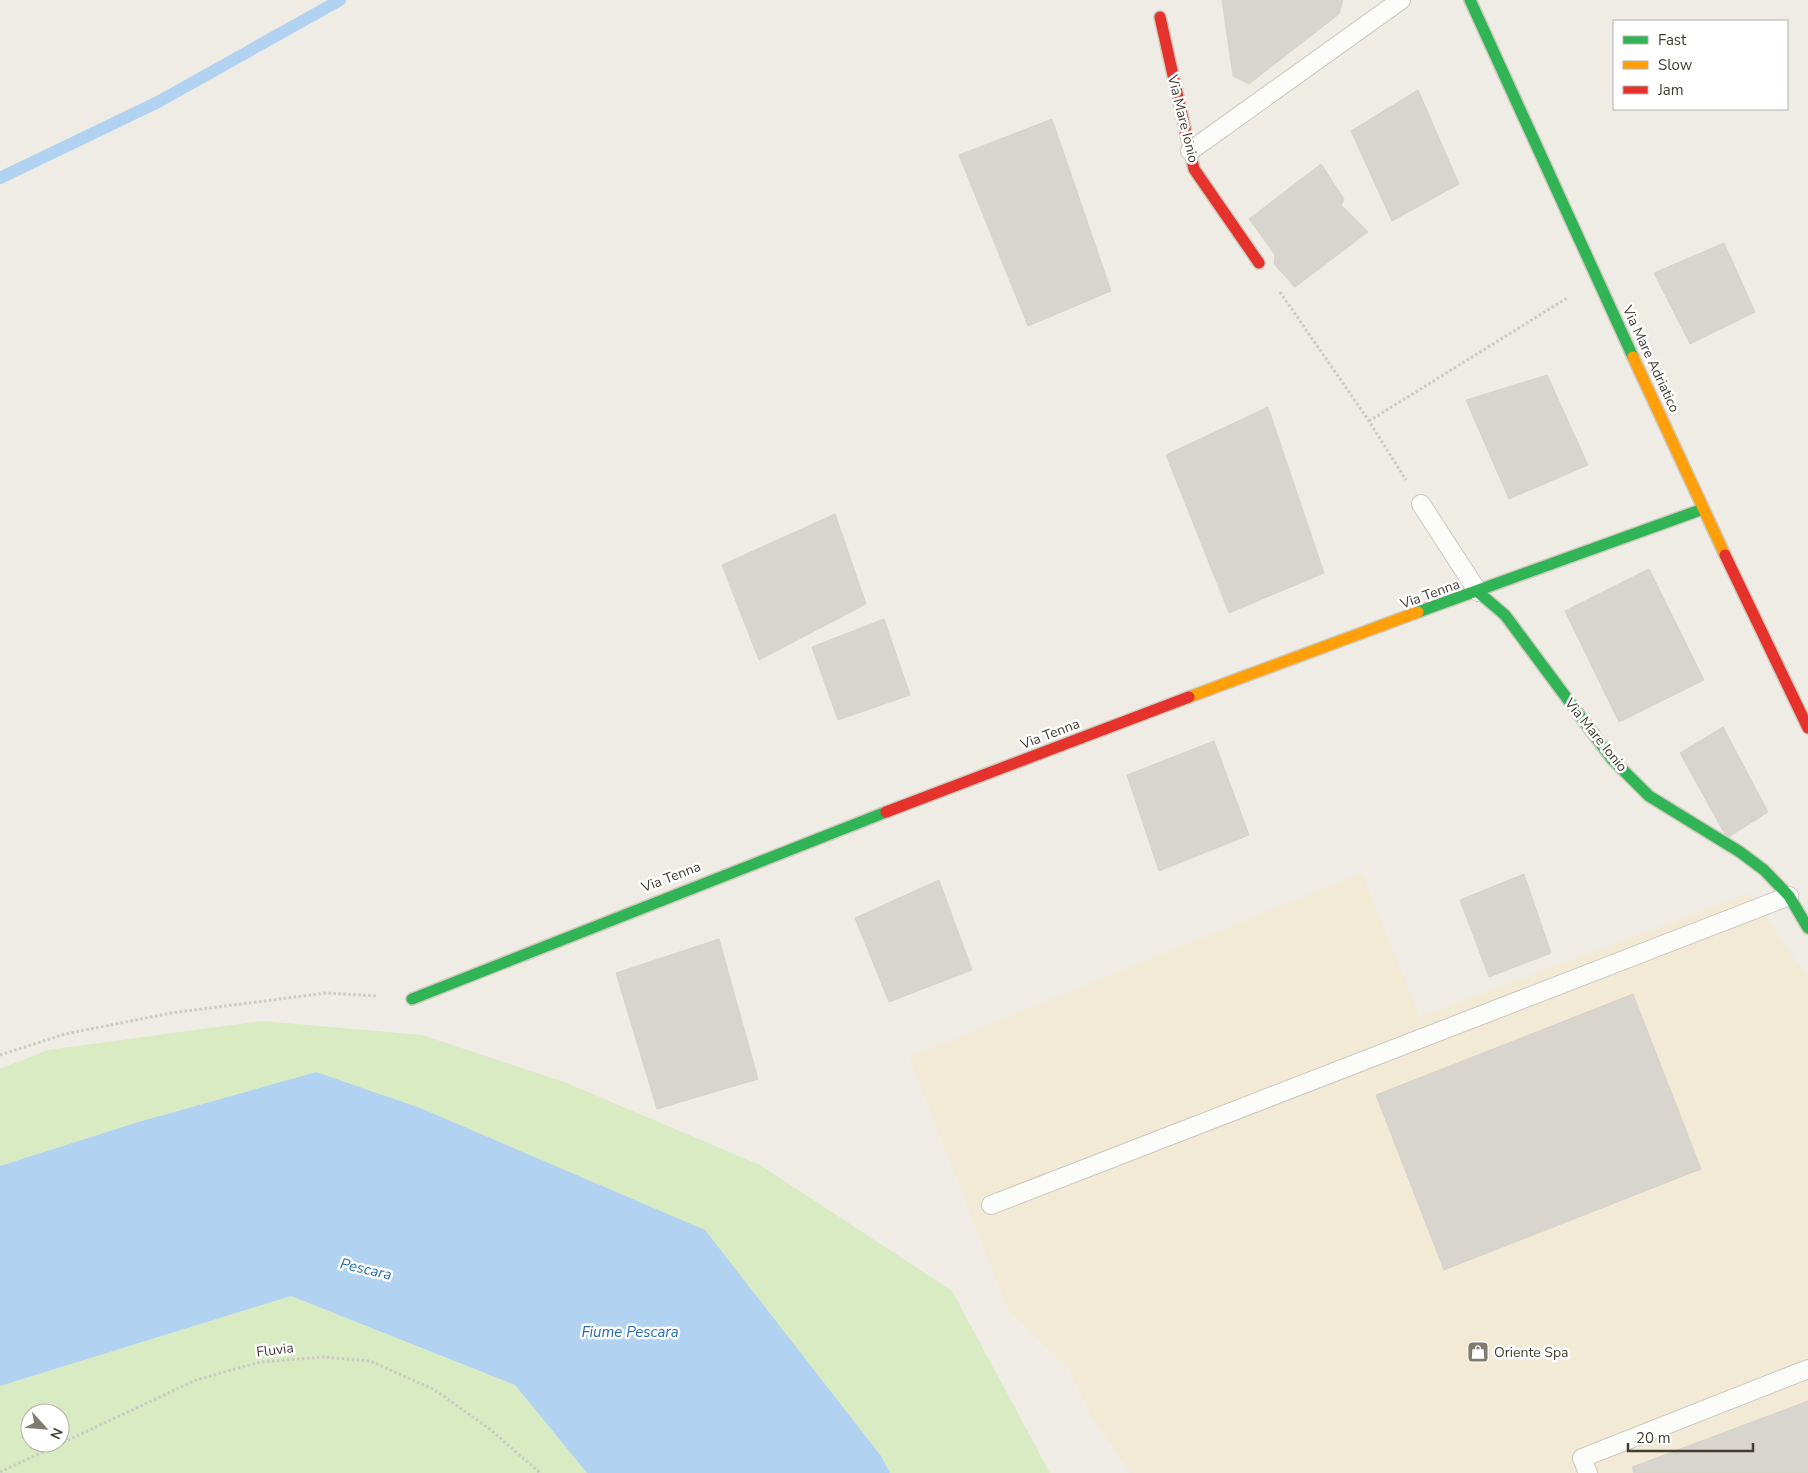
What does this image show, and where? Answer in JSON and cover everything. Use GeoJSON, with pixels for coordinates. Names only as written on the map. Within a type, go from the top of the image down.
{"type":"FeatureCollection","features":[{"type":"Feature","properties":{"kind":"street","name":"Via Mare Adriatico"},"geometry":{"type":"LineString","coordinates":[[1470,0],[1703,509],[1808,728]]}},
{"type":"Feature","properties":{"kind":"street","name":"Via Mare Ionio"},"geometry":{"type":"LineString","coordinates":[[1160,17],[1176,99],[1194,168],[1259,263]]}},
{"type":"Feature","properties":{"kind":"street","name":"Via Tenna"},"geometry":{"type":"LineString","coordinates":[[412,998],[669,894],[1170,704],[1703,509]]}},
{"type":"Feature","properties":{"kind":"street","name":"Via Mare Ionio"},"geometry":{"type":"LineString","coordinates":[[1478,592],[1505,615],[1587,728],[1612,759],[1649,796],[1740,852],[1764,870],[1789,896],[1808,928]]}},
{"type":"Feature","properties":{"kind":"lane"},"geometry":{"type":"LineString","coordinates":[[1190,151],[1402,0]]}},
{"type":"Feature","properties":{"kind":"lane","name":"Via Mare Ionio"},"geometry":{"type":"LineString","coordinates":[[1421,504],[1478,592]]}},
{"type":"Feature","properties":{"kind":"lane"},"geometry":{"type":"LineString","coordinates":[[991,1205],[1789,896]]}},
{"type":"Feature","properties":{"kind":"lane"},"geometry":{"type":"LineString","coordinates":[[1588,1473],[1582,1458],[1808,1369]]}},
{"type":"Feature","properties":{"kind":"path"},"geometry":{"type":"LineString","coordinates":[[1259,263],[1370,421],[1421,504]]}},
{"type":"Feature","properties":{"kind":"path"},"geometry":{"type":"LineString","coordinates":[[1370,421],[1598,279]]}},
{"type":"Feature","properties":{"kind":"path"},"geometry":{"type":"LineString","coordinates":[[0,1055],[65,1034],[171,1013],[326,993],[412,998]]}},
{"type":"Feature","properties":{"kind":"path","name":"Fluvia"},"geometry":{"type":"LineString","coordinates":[[0,1472],[196,1380],[260,1362],[323,1357],[370,1362],[435,1390],[491,1430],[540,1473]]}},
{"type":"Feature","properties":{"kind":"shaded area"},"geometry":{"type":"Polygon","coordinates":[[[1362,873],[1420,1017],[1749,893],[1808,978],[1808,1473],[1131,1473],[1092,1418],[1069,1369],[1008,1309],[909,1057],[1362,873]]]}},
{"type":"Feature","properties":{"kind":"green space"},"geometry":{"type":"Polygon","coordinates":[[[262,1021],[422,1035],[564,1082],[760,1165],[952,1291],[1050,1473],[890,1473],[881,1456],[316,1072],[135,1123],[0,1166],[0,1069],[48,1050],[262,1021]]]}},
{"type":"Feature","properties":{"kind":"green space"},"geometry":{"type":"Polygon","coordinates":[[[291,1296],[515,1385],[587,1473],[0,1473],[0,1386],[291,1296]]]}},
{"type":"Feature","properties":{"kind":"water","name":"Fiume Pescara"},"geometry":{"type":"Polygon","coordinates":[[[316,1072],[420,1108],[705,1230],[881,1456],[890,1473],[587,1473],[515,1385],[291,1296],[0,1386],[0,1166],[135,1123],[316,1072]]]}},
{"type":"Feature","properties":{"kind":"building"},"geometry":{"type":"Polygon","coordinates":[[[1222,0],[1343,0],[1339,14],[1249,84],[1233,76],[1222,0]]]}},
{"type":"Feature","properties":{"kind":"building"},"geometry":{"type":"Polygon","coordinates":[[[1418,90],[1459,184],[1392,221],[1351,131],[1418,90]]]}},
{"type":"Feature","properties":{"kind":"building"},"geometry":{"type":"Polygon","coordinates":[[[1052,119],[1111,291],[1028,326],[959,155],[1052,119]]]}},
{"type":"Feature","properties":{"kind":"building"},"geometry":{"type":"Polygon","coordinates":[[[1321,164],[1344,199],[1341,205],[1368,232],[1295,287],[1274,264],[1275,255],[1249,219],[1321,164]]]}},
{"type":"Feature","properties":{"kind":"building"},"geometry":{"type":"Polygon","coordinates":[[[1724,243],[1755,312],[1690,344],[1654,273],[1724,243]]]}},
{"type":"Feature","properties":{"kind":"building"},"geometry":{"type":"Polygon","coordinates":[[[1547,375],[1588,465],[1509,499],[1466,400],[1547,375]]]}},
{"type":"Feature","properties":{"kind":"building"},"geometry":{"type":"Polygon","coordinates":[[[1268,407],[1324,573],[1229,613],[1166,455],[1268,407]]]}},
{"type":"Feature","properties":{"kind":"building"},"geometry":{"type":"Polygon","coordinates":[[[835,514],[866,604],[759,660],[722,565],[835,514]]]}},
{"type":"Feature","properties":{"kind":"building"},"geometry":{"type":"Polygon","coordinates":[[[1649,569],[1704,680],[1619,722],[1565,611],[1649,569]]]}},
{"type":"Feature","properties":{"kind":"building"},"geometry":{"type":"Polygon","coordinates":[[[884,619],[910,695],[838,720],[812,647],[884,619]]]}},
{"type":"Feature","properties":{"kind":"building"},"geometry":{"type":"Polygon","coordinates":[[[1723,727],[1768,812],[1727,838],[1680,753],[1723,727]]]}},
{"type":"Feature","properties":{"kind":"building"},"geometry":{"type":"Polygon","coordinates":[[[1214,741],[1249,835],[1159,871],[1127,775],[1214,741]]]}},
{"type":"Feature","properties":{"kind":"building"},"geometry":{"type":"Polygon","coordinates":[[[1524,874],[1551,953],[1489,977],[1460,900],[1524,874]]]}},
{"type":"Feature","properties":{"kind":"building"},"geometry":{"type":"Polygon","coordinates":[[[939,880],[972,970],[889,1002],[855,918],[939,880]]]}},
{"type":"Feature","properties":{"kind":"building"},"geometry":{"type":"Polygon","coordinates":[[[719,939],[758,1079],[657,1109],[616,973],[719,939]]]}},
{"type":"Feature","properties":{"kind":"building"},"geometry":{"type":"Polygon","coordinates":[[[1633,994],[1701,1169],[1444,1270],[1376,1095],[1633,994]]]}},
{"type":"Feature","properties":{"kind":"building"},"geometry":{"type":"Polygon","coordinates":[[[1808,1401],[1808,1473],[1634,1473],[1632,1467],[1808,1401]]]}},
{"type":"Feature","properties":{"kind":"waterway"},"geometry":{"type":"LineString","coordinates":[[0,178],[158,102],[340,0]]}},
{"type":"Feature","properties":{"kind":"traffic: fast"},"geometry":{"type":"LineString","coordinates":[[1470,0],[1633,357]]}},
{"type":"Feature","properties":{"kind":"traffic: fast"},"geometry":{"type":"LineString","coordinates":[[1418,612],[1703,509]]}},
{"type":"Feature","properties":{"kind":"traffic: fast"},"geometry":{"type":"LineString","coordinates":[[1478,592],[1505,615],[1612,759],[1649,796],[1740,852],[1764,870],[1789,896],[1808,928]]}},
{"type":"Feature","properties":{"kind":"traffic: fast"},"geometry":{"type":"LineString","coordinates":[[412,999],[886,812]]}},
{"type":"Feature","properties":{"kind":"traffic: slow"},"geometry":{"type":"LineString","coordinates":[[1633,357],[1725,555]]}},
{"type":"Feature","properties":{"kind":"traffic: slow"},"geometry":{"type":"LineString","coordinates":[[1189,697],[1418,612]]}},
{"type":"Feature","properties":{"kind":"traffic: jam"},"geometry":{"type":"LineString","coordinates":[[1160,17],[1194,169],[1259,263]]}},
{"type":"Feature","properties":{"kind":"traffic: jam"},"geometry":{"type":"LineString","coordinates":[[1725,555],[1808,728]]}},
{"type":"Feature","properties":{"kind":"traffic: jam"},"geometry":{"type":"LineString","coordinates":[[886,812],[1189,697]]}},
{"type":"Feature","properties":{"kind":"place","name":"Oriente Spa"},"geometry":{"type":"Point","coordinates":[1478,1352]}},
{"type":"Feature","properties":{"kind":"water label","name":"Pescara"},"geometry":{"type":"Point","coordinates":[366,1269]}}]}
